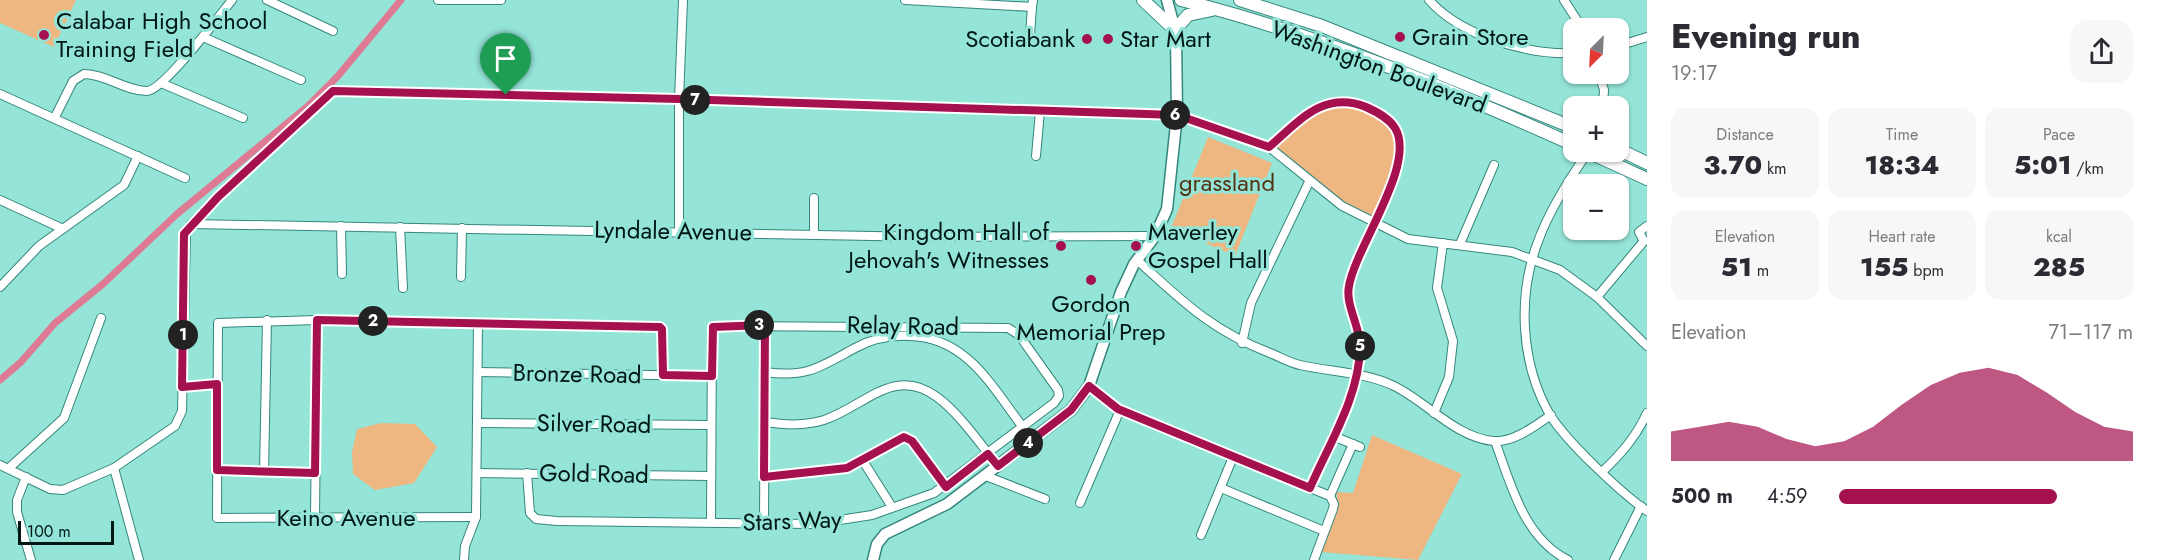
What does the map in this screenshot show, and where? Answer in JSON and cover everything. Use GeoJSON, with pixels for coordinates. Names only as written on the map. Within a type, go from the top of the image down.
{"type":"FeatureCollection","features":[{"type":"Feature","properties":{"kind":"highway"},"geometry":{"type":"LineString","coordinates":[[1143,0],[1175,30],[1188,15],[1218,9]]}},
{"type":"Feature","properties":{"kind":"highway","name":"Washington Boulevard"},"geometry":{"type":"LineString","coordinates":[[1181,0],[1218,9],[1336,48],[1469,98],[1563,140]]}},
{"type":"Feature","properties":{"kind":"highway","name":"Washington Boulevard"},"geometry":{"type":"LineString","coordinates":[[1240,0],[1322,26],[1563,124]]}},
{"type":"Feature","properties":{"kind":"highway"},"geometry":{"type":"LineString","coordinates":[[1629,154],[1647,163]]}},
{"type":"Feature","properties":{"kind":"highway"},"geometry":{"type":"LineString","coordinates":[[1610,162],[1647,179]]}},
{"type":"Feature","properties":{"kind":"main road"},"geometry":{"type":"LineString","coordinates":[[873,560],[877,544],[885,534],[947,504],[986,476],[1071,410],[1089,386],[1121,292],[1137,260],[1155,236],[1167,209],[1177,115],[1175,30],[1167,0]]}},
{"type":"Feature","properties":{"kind":"street"},"geometry":{"type":"LineString","coordinates":[[55,117],[73,81],[80,75],[88,74],[147,91],[161,83],[203,38],[232,0]]}},
{"type":"Feature","properties":{"kind":"street"},"geometry":{"type":"LineString","coordinates":[[267,0],[333,31]]}},
{"type":"Feature","properties":{"kind":"street"},"geometry":{"type":"LineString","coordinates":[[438,0],[501,0]]}},
{"type":"Feature","properties":{"kind":"street"},"geometry":{"type":"LineString","coordinates":[[679,230],[679,99],[683,0]]}},
{"type":"Feature","properties":{"kind":"street"},"geometry":{"type":"LineString","coordinates":[[905,0],[1032,4],[1030,35]]}},
{"type":"Feature","properties":{"kind":"street"},"geometry":{"type":"LineString","coordinates":[[1429,0],[1438,10],[1483,36],[1523,50],[1563,52]]}},
{"type":"Feature","properties":{"kind":"street"},"geometry":{"type":"LineString","coordinates":[[1564,0],[1576,18]]}},
{"type":"Feature","properties":{"kind":"street"},"geometry":{"type":"LineString","coordinates":[[1629,43],[1647,37]]}},
{"type":"Feature","properties":{"kind":"street"},"geometry":{"type":"LineString","coordinates":[[203,38],[301,81]]}},
{"type":"Feature","properties":{"kind":"street"},"geometry":{"type":"LineString","coordinates":[[161,83],[243,118]]}},
{"type":"Feature","properties":{"kind":"street"},"geometry":{"type":"LineString","coordinates":[[0,465],[57,491],[114,468],[175,426],[182,411],[184,234],[191,224],[333,91],[679,99],[1177,115],[1269,147],[1309,182],[1342,206],[1408,239],[1460,244],[1532,258],[1560,270],[1597,297],[1647,345]]}},
{"type":"Feature","properties":{"kind":"street"},"geometry":{"type":"LineString","coordinates":[[0,94],[55,117],[184,178]]}},
{"type":"Feature","properties":{"kind":"street"},"geometry":{"type":"LineString","coordinates":[[1269,147],[1314,109],[1336,101],[1352,101],[1379,113],[1396,129],[1400,145],[1399,165],[1360,250],[1348,289],[1360,340],[1356,378],[1310,488]]}},
{"type":"Feature","properties":{"kind":"street"},"geometry":{"type":"LineString","coordinates":[[1036,156],[1040,111]]}},
{"type":"Feature","properties":{"kind":"street"},"geometry":{"type":"LineString","coordinates":[[0,287],[39,246],[124,185],[138,156]]}},
{"type":"Feature","properties":{"kind":"street"},"geometry":{"type":"LineString","coordinates":[[1582,162],[1539,237],[1532,258],[1524,329],[1531,369],[1551,415],[1602,472],[1644,508],[1614,560]]}},
{"type":"Feature","properties":{"kind":"street"},"geometry":{"type":"LineString","coordinates":[[1460,244],[1494,165]]}},
{"type":"Feature","properties":{"kind":"street"},"geometry":{"type":"LineString","coordinates":[[1242,343],[1251,303],[1309,182]]}},
{"type":"Feature","properties":{"kind":"street"},"geometry":{"type":"LineString","coordinates":[[814,198],[814,234]]}},
{"type":"Feature","properties":{"kind":"street"},"geometry":{"type":"LineString","coordinates":[[0,200],[61,228]]}},
{"type":"Feature","properties":{"kind":"street","name":"Lyndale Avenue"},"geometry":{"type":"LineString","coordinates":[[191,224],[679,230],[927,237],[1155,236]]}},
{"type":"Feature","properties":{"kind":"street"},"geometry":{"type":"LineString","coordinates":[[341,226],[342,274]]}},
{"type":"Feature","properties":{"kind":"street"},"geometry":{"type":"LineString","coordinates":[[1597,297],[1646,241],[1639,232],[1647,226]]}},
{"type":"Feature","properties":{"kind":"street"},"geometry":{"type":"LineString","coordinates":[[400,227],[402,288]]}},
{"type":"Feature","properties":{"kind":"street"},"geometry":{"type":"LineString","coordinates":[[461,277],[462,228]]}},
{"type":"Feature","properties":{"kind":"street"},"geometry":{"type":"LineString","coordinates":[[1434,412],[1449,376],[1454,341],[1437,288],[1443,243]]}},
{"type":"Feature","properties":{"kind":"street"},"geometry":{"type":"LineString","coordinates":[[1137,260],[1191,310],[1242,343],[1299,365],[1356,378],[1377,379],[1395,387],[1463,430],[1495,441],[1532,428],[1551,415]]}},
{"type":"Feature","properties":{"kind":"street"},"geometry":{"type":"LineString","coordinates":[[9,468],[64,418],[101,318]]}},
{"type":"Feature","properties":{"kind":"street"},"geometry":{"type":"LineString","coordinates":[[264,471],[267,320],[661,328],[663,375]]}},
{"type":"Feature","properties":{"kind":"street","name":"Keino Avenue"},"geometry":{"type":"LineString","coordinates":[[267,320],[218,322],[217,518],[476,518]]}},
{"type":"Feature","properties":{"kind":"street"},"geometry":{"type":"LineString","coordinates":[[315,518],[317,320]]}},
{"type":"Feature","properties":{"kind":"street"},"geometry":{"type":"LineString","coordinates":[[464,560],[465,546],[476,518],[478,323]]}},
{"type":"Feature","properties":{"kind":"street"},"geometry":{"type":"LineString","coordinates":[[764,523],[765,325]]}},
{"type":"Feature","properties":{"kind":"street"},"geometry":{"type":"LineString","coordinates":[[866,325],[870,341]]}},
{"type":"Feature","properties":{"kind":"street","name":"Relay Road"},"geometry":{"type":"LineString","coordinates":[[712,376],[712,328],[715,326],[866,325],[1011,329],[1025,344],[1058,390],[1059,396]]}},
{"type":"Feature","properties":{"kind":"street"},"geometry":{"type":"LineString","coordinates":[[936,326],[938,340]]}},
{"type":"Feature","properties":{"kind":"street"},"geometry":{"type":"LineString","coordinates":[[765,372],[786,375],[812,372],[870,341],[904,336],[938,340],[964,355],[979,368],[1022,426]]}},
{"type":"Feature","properties":{"kind":"street","name":"Bronze Road"},"geometry":{"type":"LineString","coordinates":[[478,372],[712,376]]}},
{"type":"Feature","properties":{"kind":"street"},"geometry":{"type":"LineString","coordinates":[[711,522],[712,376]]}},
{"type":"Feature","properties":{"kind":"street"},"geometry":{"type":"LineString","coordinates":[[182,387],[217,384]]}},
{"type":"Feature","properties":{"kind":"street"},"geometry":{"type":"LineString","coordinates":[[765,422],[789,426],[824,420],[856,406],[889,386],[912,385],[938,398],[998,466]]}},
{"type":"Feature","properties":{"kind":"street"},"geometry":{"type":"LineString","coordinates":[[1089,386],[1120,410],[1330,496],[1334,504],[1314,560]]}},
{"type":"Feature","properties":{"kind":"street","name":"Stars Way"},"geometry":{"type":"LineString","coordinates":[[527,473],[530,513],[536,519],[831,523],[872,515],[946,487],[1059,396]]}},
{"type":"Feature","properties":{"kind":"street"},"geometry":{"type":"LineString","coordinates":[[1080,503],[1120,410]]}},
{"type":"Feature","properties":{"kind":"street"},"geometry":{"type":"LineString","coordinates":[[1602,472],[1623,452],[1647,413]]}},
{"type":"Feature","properties":{"kind":"street","name":"Silver Road"},"geometry":{"type":"LineString","coordinates":[[477,423],[710,425]]}},
{"type":"Feature","properties":{"kind":"street"},"geometry":{"type":"LineString","coordinates":[[1330,496],[1357,445],[1333,436]]}},
{"type":"Feature","properties":{"kind":"street"},"geometry":{"type":"LineString","coordinates":[[764,477],[829,472],[863,461],[907,437],[946,487]]}},
{"type":"Feature","properties":{"kind":"street"},"geometry":{"type":"LineString","coordinates":[[1495,441],[1518,501],[1535,534],[1547,546],[1568,560]]}},
{"type":"Feature","properties":{"kind":"street"},"geometry":{"type":"LineString","coordinates":[[1201,535],[1233,457]]}},
{"type":"Feature","properties":{"kind":"street"},"geometry":{"type":"LineString","coordinates":[[863,461],[892,507]]}},
{"type":"Feature","properties":{"kind":"street"},"geometry":{"type":"LineString","coordinates":[[114,468],[139,560]]}},
{"type":"Feature","properties":{"kind":"street"},"geometry":{"type":"LineString","coordinates":[[217,470],[315,473]]}},
{"type":"Feature","properties":{"kind":"street","name":"Gold Road"},"geometry":{"type":"LineString","coordinates":[[477,473],[711,476]]}},
{"type":"Feature","properties":{"kind":"street"},"geometry":{"type":"LineString","coordinates":[[986,476],[1045,499]]}},
{"type":"Feature","properties":{"kind":"street"},"geometry":{"type":"LineString","coordinates":[[26,477],[17,500],[17,512],[31,560]]}},
{"type":"Feature","properties":{"kind":"street"},"geometry":{"type":"LineString","coordinates":[[1221,488],[1324,531]]}},
{"type":"Feature","properties":{"kind":"green space","name":"Calabar High School Training Field"},"geometry":{"type":"Polygon","coordinates":[[[0,0],[76,0],[54,47],[0,23],[0,0]]]}},
{"type":"Feature","properties":{"kind":"green space"},"geometry":{"type":"Polygon","coordinates":[[[1336,101],[1379,113],[1396,129],[1399,165],[1372,221],[1342,206],[1269,147],[1314,109],[1336,101]]]}},
{"type":"Feature","properties":{"kind":"green space","name":"grassland"},"geometry":{"type":"Polygon","coordinates":[[[1208,137],[1272,163],[1235,256],[1171,228],[1208,137]]]}},
{"type":"Feature","properties":{"kind":"green space"},"geometry":{"type":"Polygon","coordinates":[[[381,423],[415,424],[437,447],[414,483],[375,490],[353,474],[352,452],[357,429],[381,423]]]}},
{"type":"Feature","properties":{"kind":"green space"},"geometry":{"type":"Polygon","coordinates":[[[1372,435],[1462,474],[1418,560],[1321,552],[1338,505],[1336,492],[1353,493],[1372,435]]]}},
{"type":"Feature","properties":{"kind":"waterway"},"geometry":{"type":"LineString","coordinates":[[0,380],[21,362],[55,323],[103,284],[177,214],[308,106],[338,76],[401,0]]}},
{"type":"Feature","properties":{"kind":"place","name":"Calabar High School Training Field"},"geometry":{"type":"Point","coordinates":[44,35]}},
{"type":"Feature","properties":{"kind":"place","name":"Grain Store"},"geometry":{"type":"Point","coordinates":[1400,37]}},
{"type":"Feature","properties":{"kind":"place","name":"Scotiabank"},"geometry":{"type":"Point","coordinates":[1087,39]}},
{"type":"Feature","properties":{"kind":"place","name":"Star Mart"},"geometry":{"type":"Point","coordinates":[1108,39]}},
{"type":"Feature","properties":{"kind":"place","name":"Kingdom Hall of Jehovah's Witnesses"},"geometry":{"type":"Point","coordinates":[1061,246]}},
{"type":"Feature","properties":{"kind":"place","name":"Maverley Gospel Hall"},"geometry":{"type":"Point","coordinates":[1136,246]}},
{"type":"Feature","properties":{"kind":"place","name":"Gordon Memorial Prep"},"geometry":{"type":"Point","coordinates":[1091,280]}},
{"type":"Feature","properties":{"kind":"route"},"geometry":{"type":"LineString","coordinates":[[333,91],[506,95],[1177,115],[1244,136],[1269,147],[1314,109],[1336,101],[1352,101],[1379,113],[1396,129],[1400,145],[1399,165],[1360,250],[1348,289],[1360,340],[1354,388],[1310,488],[1118,409],[1089,386],[1071,410],[998,466],[988,454],[946,487],[907,437],[847,468],[829,472],[764,477],[765,325],[713,327],[712,376],[663,375],[662,329],[660,327],[317,320],[315,473],[217,470],[217,384],[182,387],[184,234],[191,224],[333,91]]}}]}
